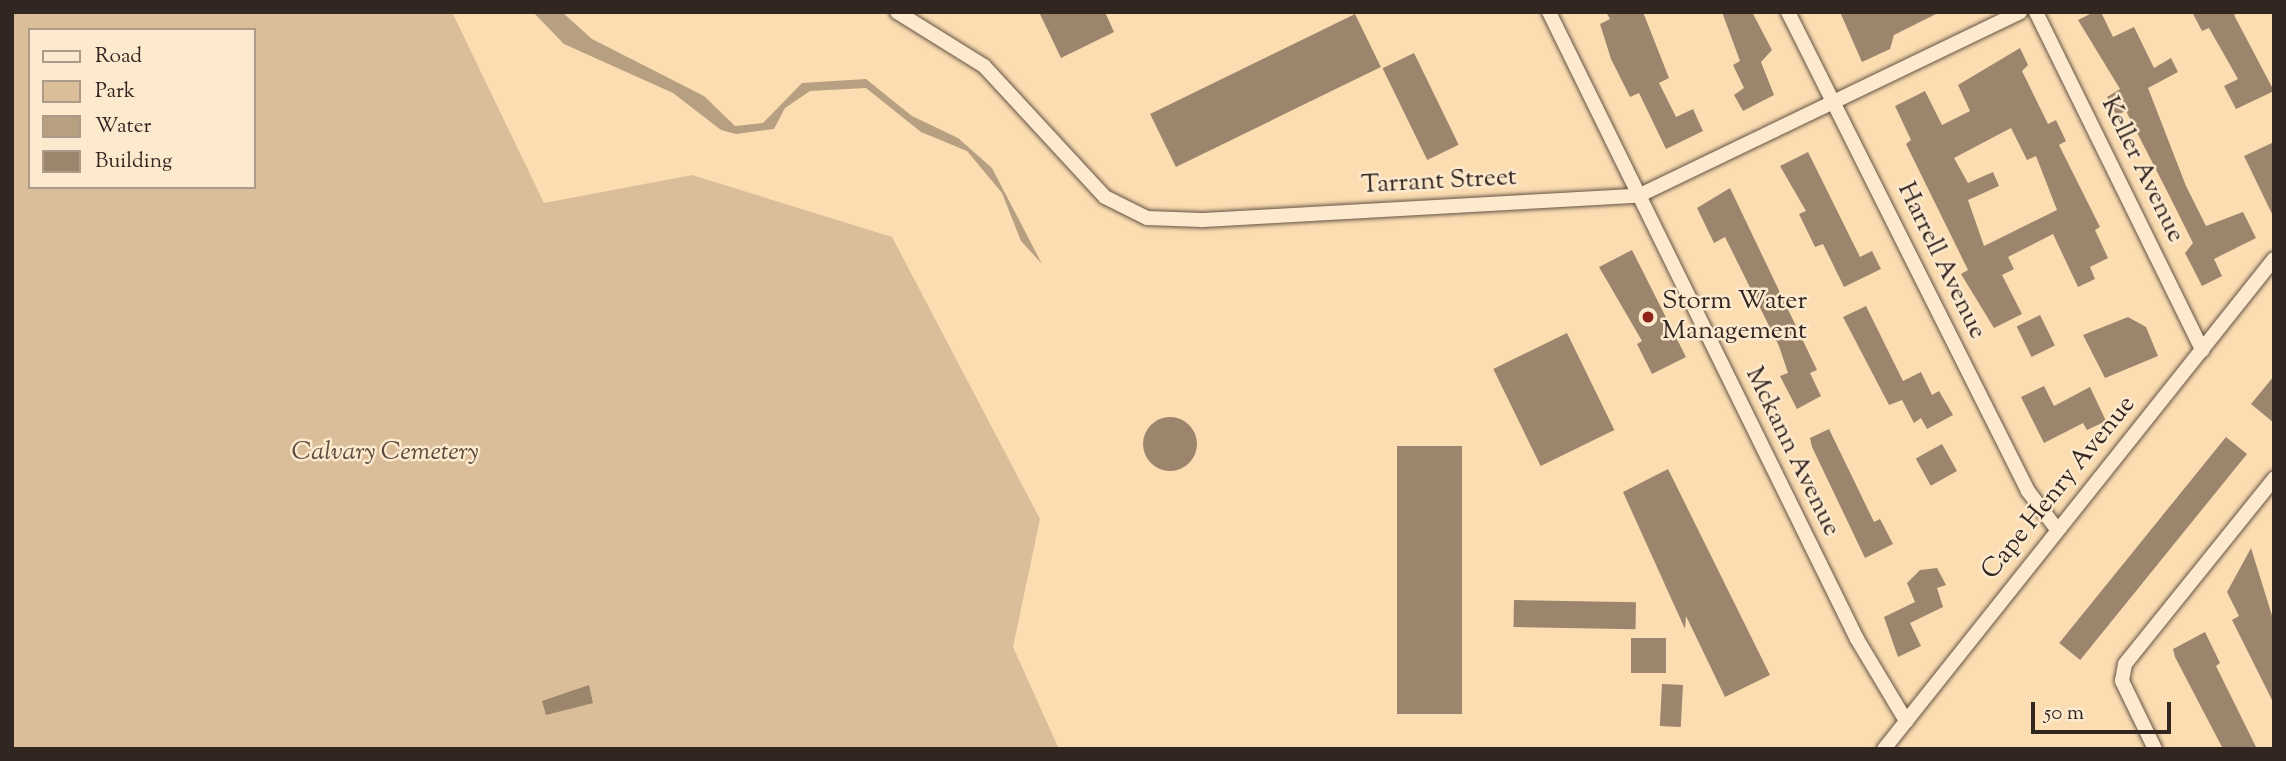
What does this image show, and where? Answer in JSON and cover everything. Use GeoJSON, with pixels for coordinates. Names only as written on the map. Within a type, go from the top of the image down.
{"type":"FeatureCollection","features":[{"type":"Feature","properties":{"kind":"street","name":"Tarrant Street"},"geometry":{"type":"LineString","coordinates":[[897,12],[984,66],[1085,179],[1147,218],[1638,196],[1836,105],[2020,12]]}},
{"type":"Feature","properties":{"kind":"street","name":"Mckann Avenue"},"geometry":{"type":"LineString","coordinates":[[1549,12],[1857,639],[1906,721]]}},
{"type":"Feature","properties":{"kind":"street","name":"Harrell Avenue"},"geometry":{"type":"LineString","coordinates":[[1788,12],[2028,491],[2056,528]]}},
{"type":"Feature","properties":{"kind":"street","name":"Keller Avenue"},"geometry":{"type":"LineString","coordinates":[[2036,12],[2202,349]]}},
{"type":"Feature","properties":{"kind":"street","name":"Cape Henry Avenue"},"geometry":{"type":"LineString","coordinates":[[1884,749],[2056,528],[2274,259]]}},
{"type":"Feature","properties":{"kind":"street"},"geometry":{"type":"LineString","coordinates":[[2154,749],[2122,672],[2169,610],[2272,487]]}},
{"type":"Feature","properties":{"kind":"green space","name":"Calvary Cemetery"},"geometry":{"type":"Polygon","coordinates":[[[12,12],[452,12],[544,203],[692,175],[892,237],[1040,519],[1013,647],[1059,749],[12,749],[12,12]]]}},
{"type":"Feature","properties":{"kind":"water"},"geometry":{"type":"Polygon","coordinates":[[[533,12],[562,12],[592,39],[704,96],[735,126],[763,123],[802,83],[866,79],[912,116],[958,138],[992,168],[1042,264],[1021,241],[1002,193],[967,151],[921,132],[866,88],[810,91],[785,108],[774,129],[736,134],[721,130],[673,93],[564,44],[533,12]]]}},
{"type":"Feature","properties":{"kind":"building"},"geometry":{"type":"Polygon","coordinates":[[[1039,12],[1105,12],[1114,32],[1061,58],[1039,12]]]}},
{"type":"Feature","properties":{"kind":"building"},"geometry":{"type":"Polygon","coordinates":[[[1606,12],[1643,12],[1669,78],[1659,83],[1676,117],[1693,109],[1703,131],[1666,149],[1639,93],[1630,97],[1611,59],[1600,24],[1610,19],[1606,12]]]}},
{"type":"Feature","properties":{"kind":"building"},"geometry":{"type":"Polygon","coordinates":[[[1722,12],[1752,12],[1772,50],[1761,62],[1774,95],[1743,111],[1734,95],[1744,88],[1733,65],[1740,61],[1722,12]]]}},
{"type":"Feature","properties":{"kind":"building"},"geometry":{"type":"Polygon","coordinates":[[[1840,12],[1940,12],[1894,35],[1890,49],[1862,62],[1840,12]]]}},
{"type":"Feature","properties":{"kind":"building"},"geometry":{"type":"Polygon","coordinates":[[[2094,12],[2101,12],[2113,37],[2134,27],[2154,68],[2171,58],[2178,72],[2148,88],[2186,186],[2206,226],[2243,212],[2256,238],[2214,259],[2222,276],[2202,286],[2185,253],[2193,243],[2169,195],[2126,111],[2116,115],[2107,97],[2120,89],[2078,20],[2094,12]]]}},
{"type":"Feature","properties":{"kind":"building"},"geometry":{"type":"Polygon","coordinates":[[[2192,12],[2240,12],[2234,15],[2274,91],[2236,109],[2224,86],[2238,79],[2209,28],[2202,31],[2192,12]]]}},
{"type":"Feature","properties":{"kind":"building"},"geometry":{"type":"Polygon","coordinates":[[[1355,14],[1381,67],[1176,167],[1150,114],[1355,14]]]}},
{"type":"Feature","properties":{"kind":"building"},"geometry":{"type":"Polygon","coordinates":[[[2020,48],[2028,65],[2022,71],[2048,124],[2056,120],[2066,141],[2059,145],[2100,227],[2095,230],[2108,258],[2090,267],[2095,279],[2078,287],[2053,234],[2008,257],[2014,269],[2002,275],[2022,314],[1994,328],[1961,274],[1968,270],[1906,144],[1911,140],[1895,106],[1925,91],[1942,125],[1970,111],[1958,85],[2020,48]],[[2011,128],[1954,158],[1968,183],[1993,172],[1999,186],[1968,200],[1984,246],[2057,210],[2036,156],[2027,160],[2011,128]]]}},
{"type":"Feature","properties":{"kind":"building"},"geometry":{"type":"Polygon","coordinates":[[[1414,53],[1459,145],[1427,160],[1383,68],[1414,53]]]}},
{"type":"Feature","properties":{"kind":"building"},"geometry":{"type":"Polygon","coordinates":[[[2274,142],[2274,218],[2244,156],[2274,142]]]}},
{"type":"Feature","properties":{"kind":"building"},"geometry":{"type":"Polygon","coordinates":[[[1808,152],[1860,257],[1872,251],[1881,269],[1844,287],[1823,244],[1815,247],[1799,214],[1806,211],[1780,166],[1808,152]]]}},
{"type":"Feature","properties":{"kind":"building"},"geometry":{"type":"Polygon","coordinates":[[[1730,188],[1817,370],[1810,373],[1821,396],[1797,409],[1780,376],[1788,373],[1779,346],[1725,237],[1714,243],[1697,208],[1730,188]]]}},
{"type":"Feature","properties":{"kind":"building","name":"Storm Water Management"},"geometry":{"type":"Polygon","coordinates":[[[1632,250],[1686,357],[1652,374],[1637,344],[1642,341],[1599,267],[1632,250]]]}},
{"type":"Feature","properties":{"kind":"building"},"geometry":{"type":"Polygon","coordinates":[[[1866,306],[1903,381],[1921,372],[1932,395],[1939,391],[1953,415],[1927,429],[1921,418],[1914,423],[1902,400],[1889,405],[1843,317],[1866,306]]]}},
{"type":"Feature","properties":{"kind":"building"},"geometry":{"type":"Polygon","coordinates":[[[2040,315],[2055,346],[2032,357],[2017,326],[2040,315]]]}},
{"type":"Feature","properties":{"kind":"building"},"geometry":{"type":"Polygon","coordinates":[[[2128,317],[2146,327],[2158,356],[2105,378],[2083,335],[2128,317]]]}},
{"type":"Feature","properties":{"kind":"building"},"geometry":{"type":"Polygon","coordinates":[[[1567,333],[1614,430],[1541,466],[1493,369],[1567,333]]]}},
{"type":"Feature","properties":{"kind":"building"},"geometry":{"type":"Polygon","coordinates":[[[2274,376],[2274,423],[2251,404],[2274,376]]]}},
{"type":"Feature","properties":{"kind":"building"},"geometry":{"type":"Polygon","coordinates":[[[2044,386],[2054,406],[2090,387],[2106,421],[2087,430],[2083,423],[2044,443],[2021,397],[2044,386]]]}},
{"type":"Feature","properties":{"kind":"building"},"geometry":{"type":"Polygon","coordinates":[[[1170,417],[1189,425],[1197,444],[1189,463],[1170,471],[1151,463],[1143,444],[1151,425],[1170,417]]]}},
{"type":"Feature","properties":{"kind":"building"},"geometry":{"type":"Polygon","coordinates":[[[1829,429],[1874,522],[1880,519],[1893,544],[1865,558],[1812,447],[1810,438],[1829,429]]]}},
{"type":"Feature","properties":{"kind":"building"},"geometry":{"type":"Polygon","coordinates":[[[2226,437],[2247,454],[2080,660],[2059,643],[2226,437]]]}},
{"type":"Feature","properties":{"kind":"building"},"geometry":{"type":"Polygon","coordinates":[[[1942,444],[1957,471],[1931,486],[1916,459],[1942,444]]]}},
{"type":"Feature","properties":{"kind":"building"},"geometry":{"type":"Polygon","coordinates":[[[1397,446],[1462,446],[1462,714],[1397,714],[1397,446]]]}},
{"type":"Feature","properties":{"kind":"building"},"geometry":{"type":"Polygon","coordinates":[[[1668,469],[1770,675],[1725,697],[1686,616],[1685,629],[1623,492],[1668,469]]]}},
{"type":"Feature","properties":{"kind":"building"},"geometry":{"type":"Polygon","coordinates":[[[2251,548],[2274,622],[2274,704],[2232,620],[2239,616],[2227,592],[2251,548]]]}},
{"type":"Feature","properties":{"kind":"building"},"geometry":{"type":"Polygon","coordinates":[[[1937,568],[1946,585],[1937,588],[1943,607],[1910,623],[1921,646],[1898,657],[1884,617],[1915,602],[1907,583],[1920,570],[1937,568]]]}},
{"type":"Feature","properties":{"kind":"building"},"geometry":{"type":"Polygon","coordinates":[[[1514,600],[1636,602],[1636,629],[1514,627],[1514,600]]]}},
{"type":"Feature","properties":{"kind":"building"},"geometry":{"type":"Polygon","coordinates":[[[2205,632],[2220,663],[2216,666],[2257,749],[2223,749],[2175,657],[2173,649],[2205,632]]]}},
{"type":"Feature","properties":{"kind":"building"},"geometry":{"type":"Polygon","coordinates":[[[1631,638],[1666,638],[1666,673],[1631,673],[1631,638]]]}},
{"type":"Feature","properties":{"kind":"building"},"geometry":{"type":"Polygon","coordinates":[[[1662,684],[1683,685],[1681,727],[1660,726],[1662,684]]]}},
{"type":"Feature","properties":{"kind":"building"},"geometry":{"type":"Polygon","coordinates":[[[589,685],[593,703],[546,715],[542,701],[589,685]]]}},
{"type":"Feature","properties":{"kind":"place","name":"Storm Water Management"},"geometry":{"type":"Point","coordinates":[1648,317]}}]}
